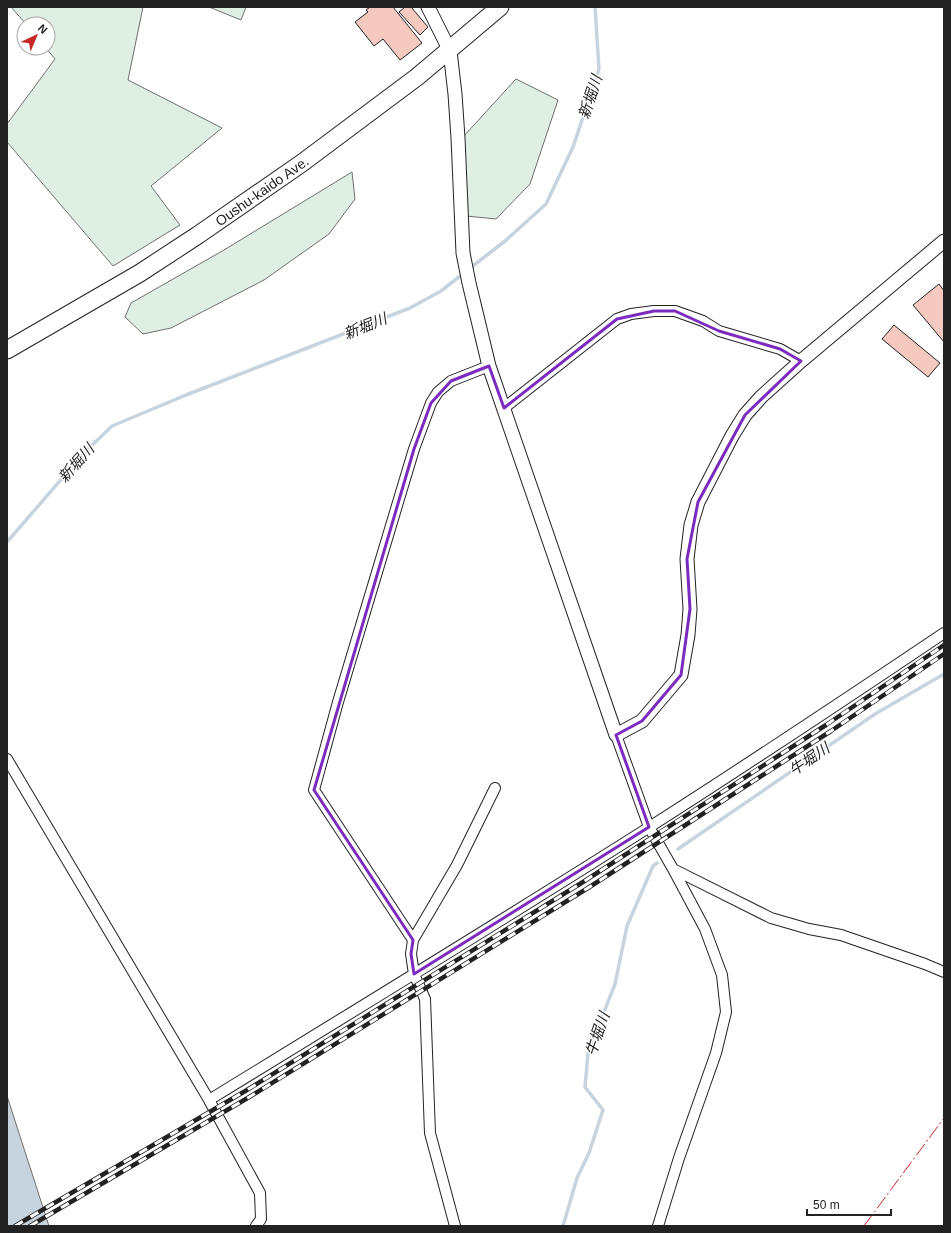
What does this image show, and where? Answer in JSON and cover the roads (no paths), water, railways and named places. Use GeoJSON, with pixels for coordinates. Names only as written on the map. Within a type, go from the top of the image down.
{"type":"FeatureCollection","features":[{"type":"Feature","properties":{"kind":"highway","name":"Oushu-kaido Ave."},"geometry":{"type":"LineString","coordinates":[[7,350],[140,273],[302,164],[417,77],[500,7]]}},
{"type":"Feature","properties":{"kind":"street"},"geometry":{"type":"LineString","coordinates":[[428,7],[450,50],[458,130],[463,253],[489,366],[649,827],[705,929],[722,975],[726,1012],[716,1053],[679,1158],[658,1226]]}},
{"type":"Feature","properties":{"kind":"street"},"geometry":{"type":"LineString","coordinates":[[616,735],[642,721],[681,675],[688,635],[690,609],[687,559],[691,525],[698,502],[732,436],[745,415],[760,397],[801,361],[944,241]]}},
{"type":"Feature","properties":{"kind":"street"},"geometry":{"type":"LineString","coordinates":[[504,408],[617,320],[631,314],[654,311],[675,311],[703,321],[719,331],[780,349],[801,361]]}},
{"type":"Feature","properties":{"kind":"street"},"geometry":{"type":"LineString","coordinates":[[413,940],[314,790],[338,702],[411,457],[431,404],[438,392],[451,381],[489,366]]}},
{"type":"Feature","properties":{"kind":"street"},"geometry":{"type":"LineString","coordinates":[[209,1100],[649,827],[944,633]]}},
{"type":"Feature","properties":{"kind":"street"},"geometry":{"type":"LineString","coordinates":[[7,759],[209,1100],[260,1193],[261,1218],[256,1226]]}},
{"type":"Feature","properties":{"kind":"street"},"geometry":{"type":"LineString","coordinates":[[455,1226],[430,1132],[425,999],[414,974],[411,954],[413,940],[456,865],[494,788]]}},
{"type":"Feature","properties":{"kind":"street"},"geometry":{"type":"LineString","coordinates":[[673,869],[771,918],[809,929],[841,935],[944,972]]}},
{"type":"Feature","properties":{"kind":"waterway","name":"新堀川"},"geometry":{"type":"LineString","coordinates":[[469,269],[505,241],[546,204],[573,147],[599,69],[595,7]]}},
{"type":"Feature","properties":{"kind":"waterway","name":"新堀川"},"geometry":{"type":"LineString","coordinates":[[7,542],[84,453],[112,426],[186,395],[410,308],[441,291],[464,273]]}},
{"type":"Feature","properties":{"kind":"waterway","name":"牛堀川"},"geometry":{"type":"LineString","coordinates":[[678,849],[875,714],[944,674]]}},
{"type":"Feature","properties":{"kind":"waterway","name":"牛堀川"},"geometry":{"type":"LineString","coordinates":[[563,1226],[577,1178],[589,1153],[603,1110],[585,1087],[588,1053],[615,984],[627,926],[653,866],[657,863]]}},
{"type":"Feature","properties":{"kind":"railway"},"geometry":{"type":"LineString","coordinates":[[15,1226],[247,1090],[583,882],[826,725],[944,645]]}},
{"type":"Feature","properties":{"kind":"railway"},"geometry":{"type":"LineString","coordinates":[[30,1226],[251,1096],[588,888],[831,731],[944,654]]}}]}
